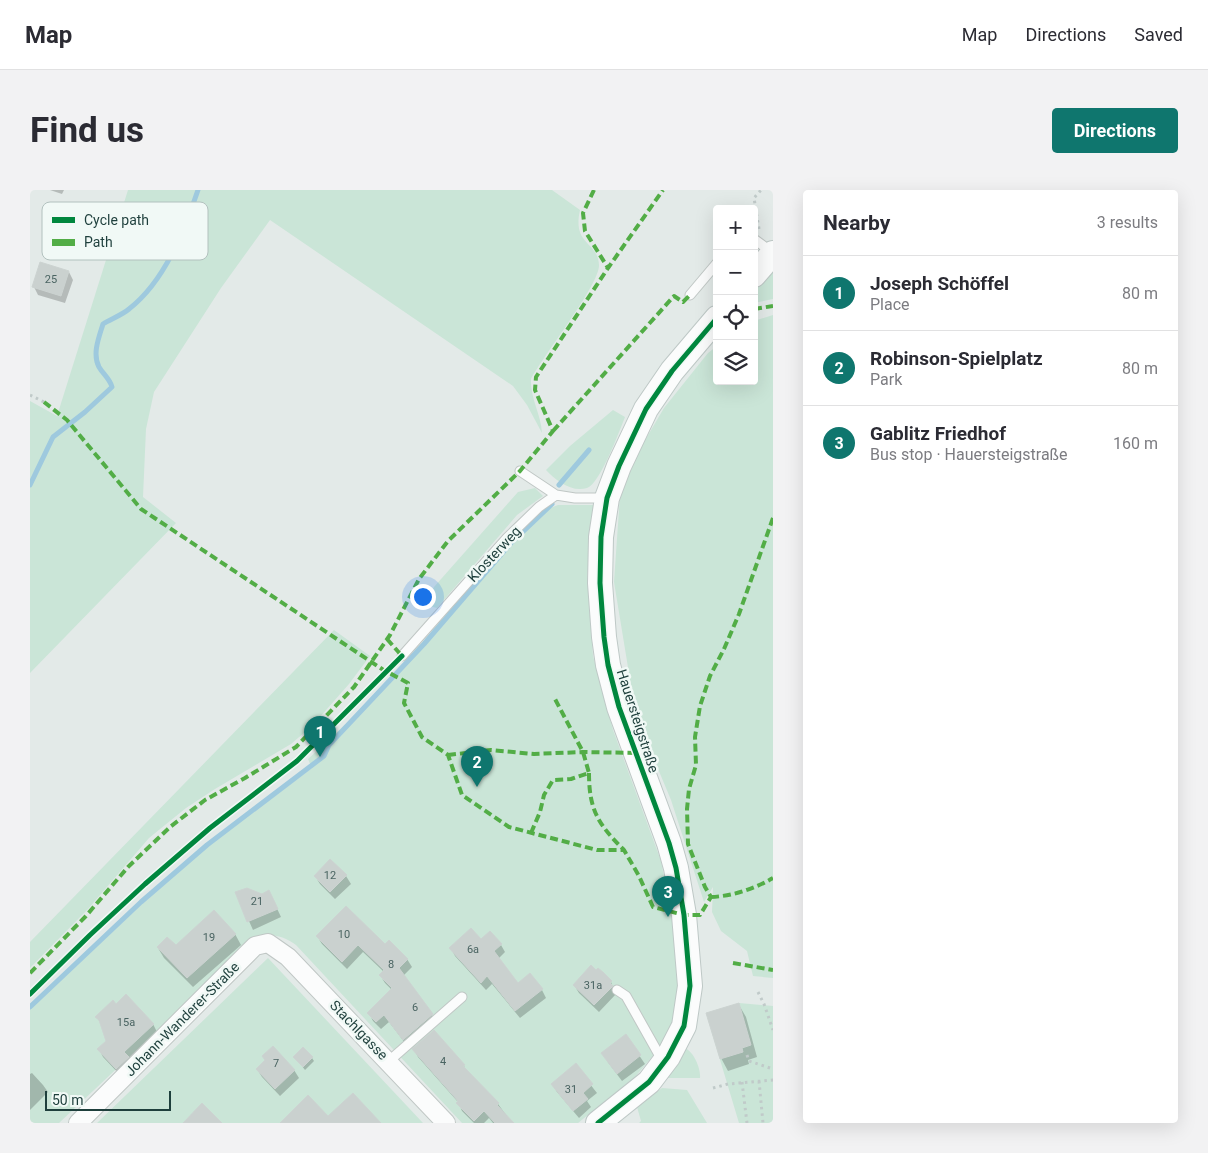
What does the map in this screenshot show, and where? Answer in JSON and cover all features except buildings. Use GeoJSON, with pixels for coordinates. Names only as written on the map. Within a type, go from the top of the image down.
{"type":"FeatureCollection","features":[{"type":"Feature","properties":{"kind":"street"},"geometry":{"type":"LineString","coordinates":[[758,270],[773,253]]}},
{"type":"Feature","properties":{"kind":"street","name":"Hauersteigstraße"},"geometry":{"type":"LineString","coordinates":[[598,1123],[649,1082],[677,1043],[684,1026],[690,986],[688,949],[676,868],[669,843],[619,707],[608,665],[600,583],[602,537],[607,498],[622,458],[646,409],[672,372],[713,323]]}},
{"type":"Feature","properties":{"kind":"street","name":"Stachlgasse"},"geometry":{"type":"LineString","coordinates":[[268,943],[288,957],[446,1123]]}},
{"type":"Feature","properties":{"kind":"street","name":"Johann-Wanderer-Straße"},"geometry":{"type":"LineString","coordinates":[[78,1123],[255,946],[268,943]]}},
{"type":"Feature","properties":{"kind":"lane"},"geometry":{"type":"LineString","coordinates":[[758,236],[773,253]]}},
{"type":"Feature","properties":{"kind":"lane"},"geometry":{"type":"LineString","coordinates":[[690,295],[713,268]]}},
{"type":"Feature","properties":{"kind":"lane"},"geometry":{"type":"LineString","coordinates":[[520,471],[556,496],[607,498]]}},
{"type":"Feature","properties":{"kind":"lane","name":"Klosterweg"},"geometry":{"type":"LineString","coordinates":[[402,656],[507,538],[539,507],[556,496]]}},
{"type":"Feature","properties":{"kind":"lane"},"geometry":{"type":"LineString","coordinates":[[618,990],[626,996],[663,1063]]}},
{"type":"Feature","properties":{"kind":"lane"},"geometry":{"type":"LineString","coordinates":[[390,1062],[462,997]]}},
{"type":"Feature","properties":{"kind":"path"},"geometry":{"type":"LineString","coordinates":[[755,205],[754,198],[761,190]]}},
{"type":"Feature","properties":{"kind":"path"},"geometry":{"type":"LineString","coordinates":[[30,396],[44,402]]}},
{"type":"Feature","properties":{"kind":"path"},"geometry":{"type":"LineString","coordinates":[[758,992],[773,1030]]}},
{"type":"Feature","properties":{"kind":"path"},"geometry":{"type":"LineString","coordinates":[[747,1055],[749,1061],[773,1069]]}},
{"type":"Feature","properties":{"kind":"path"},"geometry":{"type":"LineString","coordinates":[[713,1088],[742,1082],[773,1080]]}},
{"type":"Feature","properties":{"kind":"path"},"geometry":{"type":"LineString","coordinates":[[759,1081],[763,1123]]}},
{"type":"Feature","properties":{"kind":"path"},"geometry":{"type":"LineString","coordinates":[[742,1082],[746,1123]]}},
{"type":"Feature","properties":{"kind":"green space"},"geometry":{"type":"Polygon","coordinates":[[[128,190],[552,190],[580,210],[579,230],[582,237],[598,257],[599,265],[590,288],[531,379],[532,393],[542,433],[527,405],[513,386],[270,220],[221,288],[154,392],[146,429],[143,497],[176,523],[30,673],[30,401],[57,416],[106,260],[208,260],[208,202],[124,202],[128,190]]]}},
{"type":"Feature","properties":{"kind":"green space"},"geometry":{"type":"Polygon","coordinates":[[[773,264],[773,299],[758,302],[758,281],[773,264]]]}},
{"type":"Feature","properties":{"kind":"green space"},"geometry":{"type":"Polygon","coordinates":[[[773,315],[773,978],[753,976],[747,951],[721,931],[712,912],[713,887],[704,902],[671,800],[636,716],[614,582],[621,481],[664,408],[713,349],[713,385],[758,385],[758,320],[773,315]]]}},
{"type":"Feature","properties":{"kind":"green space"},"geometry":{"type":"Polygon","coordinates":[[[613,410],[625,417],[609,457],[592,484],[587,488],[576,489],[564,485],[554,478],[546,470],[570,446],[613,410]]]}},
{"type":"Feature","properties":{"kind":"green space"},"geometry":{"type":"Polygon","coordinates":[[[535,488],[543,496],[517,515],[437,608],[425,605],[434,587],[518,492],[535,488]]]}},
{"type":"Feature","properties":{"kind":"green space"},"geometry":{"type":"Polygon","coordinates":[[[558,505],[598,505],[587,575],[593,656],[613,730],[661,861],[676,941],[679,1006],[662,1045],[635,1077],[578,1123],[462,1123],[296,945],[278,936],[265,935],[246,942],[163,1025],[59,1123],[30,1123],[30,1009],[142,904],[208,846],[312,768],[308,759],[351,719],[422,643],[509,543],[540,512],[558,505]]]}},
{"type":"Feature","properties":{"kind":"green space"},"geometry":{"type":"Polygon","coordinates":[[[334,630],[370,656],[349,684],[312,726],[291,744],[186,808],[149,838],[88,909],[30,968],[30,942],[334,630]]]}},
{"type":"Feature","properties":{"kind":"green space"},"geometry":{"type":"Polygon","coordinates":[[[268,958],[423,1123],[97,1123],[268,958]]]}},
{"type":"Feature","properties":{"kind":"green space"},"geometry":{"type":"Polygon","coordinates":[[[739,1003],[773,1006],[773,1123],[739,1123],[706,1013],[739,1003]]]}},
{"type":"Feature","properties":{"kind":"green space"},"geometry":{"type":"Polygon","coordinates":[[[685,1048],[696,1061],[700,1078],[668,1078],[666,1076],[685,1048]]]}},
{"type":"Feature","properties":{"kind":"green space"},"geometry":{"type":"Polygon","coordinates":[[[662,1088],[687,1090],[707,1123],[639,1123],[641,1121],[637,1107],[662,1088]]]}},
{"type":"Feature","properties":{"kind":"waterway"},"geometry":{"type":"LineString","coordinates":[[194,202],[198,190]]}},
{"type":"Feature","properties":{"kind":"waterway"},"geometry":{"type":"LineString","coordinates":[[30,485],[53,437],[85,412],[112,387],[110,381],[99,367],[96,357],[103,324],[123,313],[142,298],[169,260]]}},
{"type":"Feature","properties":{"kind":"waterway"},"geometry":{"type":"LineString","coordinates":[[559,485],[589,450]]}},
{"type":"Feature","properties":{"kind":"waterway"},"geometry":{"type":"LineString","coordinates":[[30,1007],[141,902],[207,845],[324,756],[329,745],[424,644],[511,543],[552,504]]}},
{"type":"Feature","properties":{"kind":"marked path"},"geometry":{"type":"LineString","coordinates":[[594,190],[583,213],[585,231],[608,268]]}},
{"type":"Feature","properties":{"kind":"marked path"},"geometry":{"type":"LineString","coordinates":[[30,973],[86,916],[128,867],[170,827],[205,800],[296,747],[354,687],[390,635],[419,579],[448,541],[520,471],[553,431],[535,390],[536,377],[608,268],[663,190]]}},
{"type":"Feature","properties":{"kind":"marked path"},"geometry":{"type":"LineString","coordinates":[[553,431],[674,296],[683,302],[690,295]]}},
{"type":"Feature","properties":{"kind":"marked path"},"geometry":{"type":"LineString","coordinates":[[758,308],[773,306]]}},
{"type":"Feature","properties":{"kind":"marked path"},"geometry":{"type":"LineString","coordinates":[[44,402],[67,420],[141,509],[382,669],[408,683],[404,703],[422,737],[448,755],[462,795],[509,827],[597,850],[624,850],[639,876],[653,907],[684,915],[700,915],[711,897],[705,887],[688,844],[687,809],[689,789],[696,765],[695,737],[700,706],[710,676],[739,614],[773,518]]}},
{"type":"Feature","properties":{"kind":"marked path"},"geometry":{"type":"LineString","coordinates":[[387,639],[402,656],[398,660]]}},
{"type":"Feature","properties":{"kind":"marked path"},"geometry":{"type":"LineString","coordinates":[[531,833],[540,812],[544,795],[553,780],[571,779],[589,773],[583,752],[555,699]]}},
{"type":"Feature","properties":{"kind":"marked path"},"geometry":{"type":"LineString","coordinates":[[448,755],[491,750],[534,754],[583,752],[635,753]]}},
{"type":"Feature","properties":{"kind":"marked path"},"geometry":{"type":"LineString","coordinates":[[589,773],[591,797],[597,816],[624,850]]}},
{"type":"Feature","properties":{"kind":"marked path"},"geometry":{"type":"LineString","coordinates":[[711,897],[743,891],[773,878]]}},
{"type":"Feature","properties":{"kind":"marked path"},"geometry":{"type":"LineString","coordinates":[[733,963],[773,970]]}},
{"type":"Feature","properties":{"kind":"cycle path"},"geometry":{"type":"LineString","coordinates":[[598,1123],[649,1082],[668,1057],[684,1026],[690,986],[684,915],[676,868],[669,843],[619,707],[608,665],[600,583],[601,537],[607,498],[619,466],[646,409],[672,371],[713,323]]}},
{"type":"Feature","properties":{"kind":"cycle path"},"geometry":{"type":"LineString","coordinates":[[30,994],[145,884],[210,828],[297,761],[402,656]]}},
{"type":"Feature","properties":{"kind":"place","name":"Joseph Schöffel"},"geometry":{"type":"Point","coordinates":[320,757]}},
{"type":"Feature","properties":{"kind":"place","name":"Robinson-Spielplatz"},"geometry":{"type":"Point","coordinates":[477,787]}},
{"type":"Feature","properties":{"kind":"place","name":"Gablitz Friedhof"},"geometry":{"type":"Point","coordinates":[668,917]}}]}
